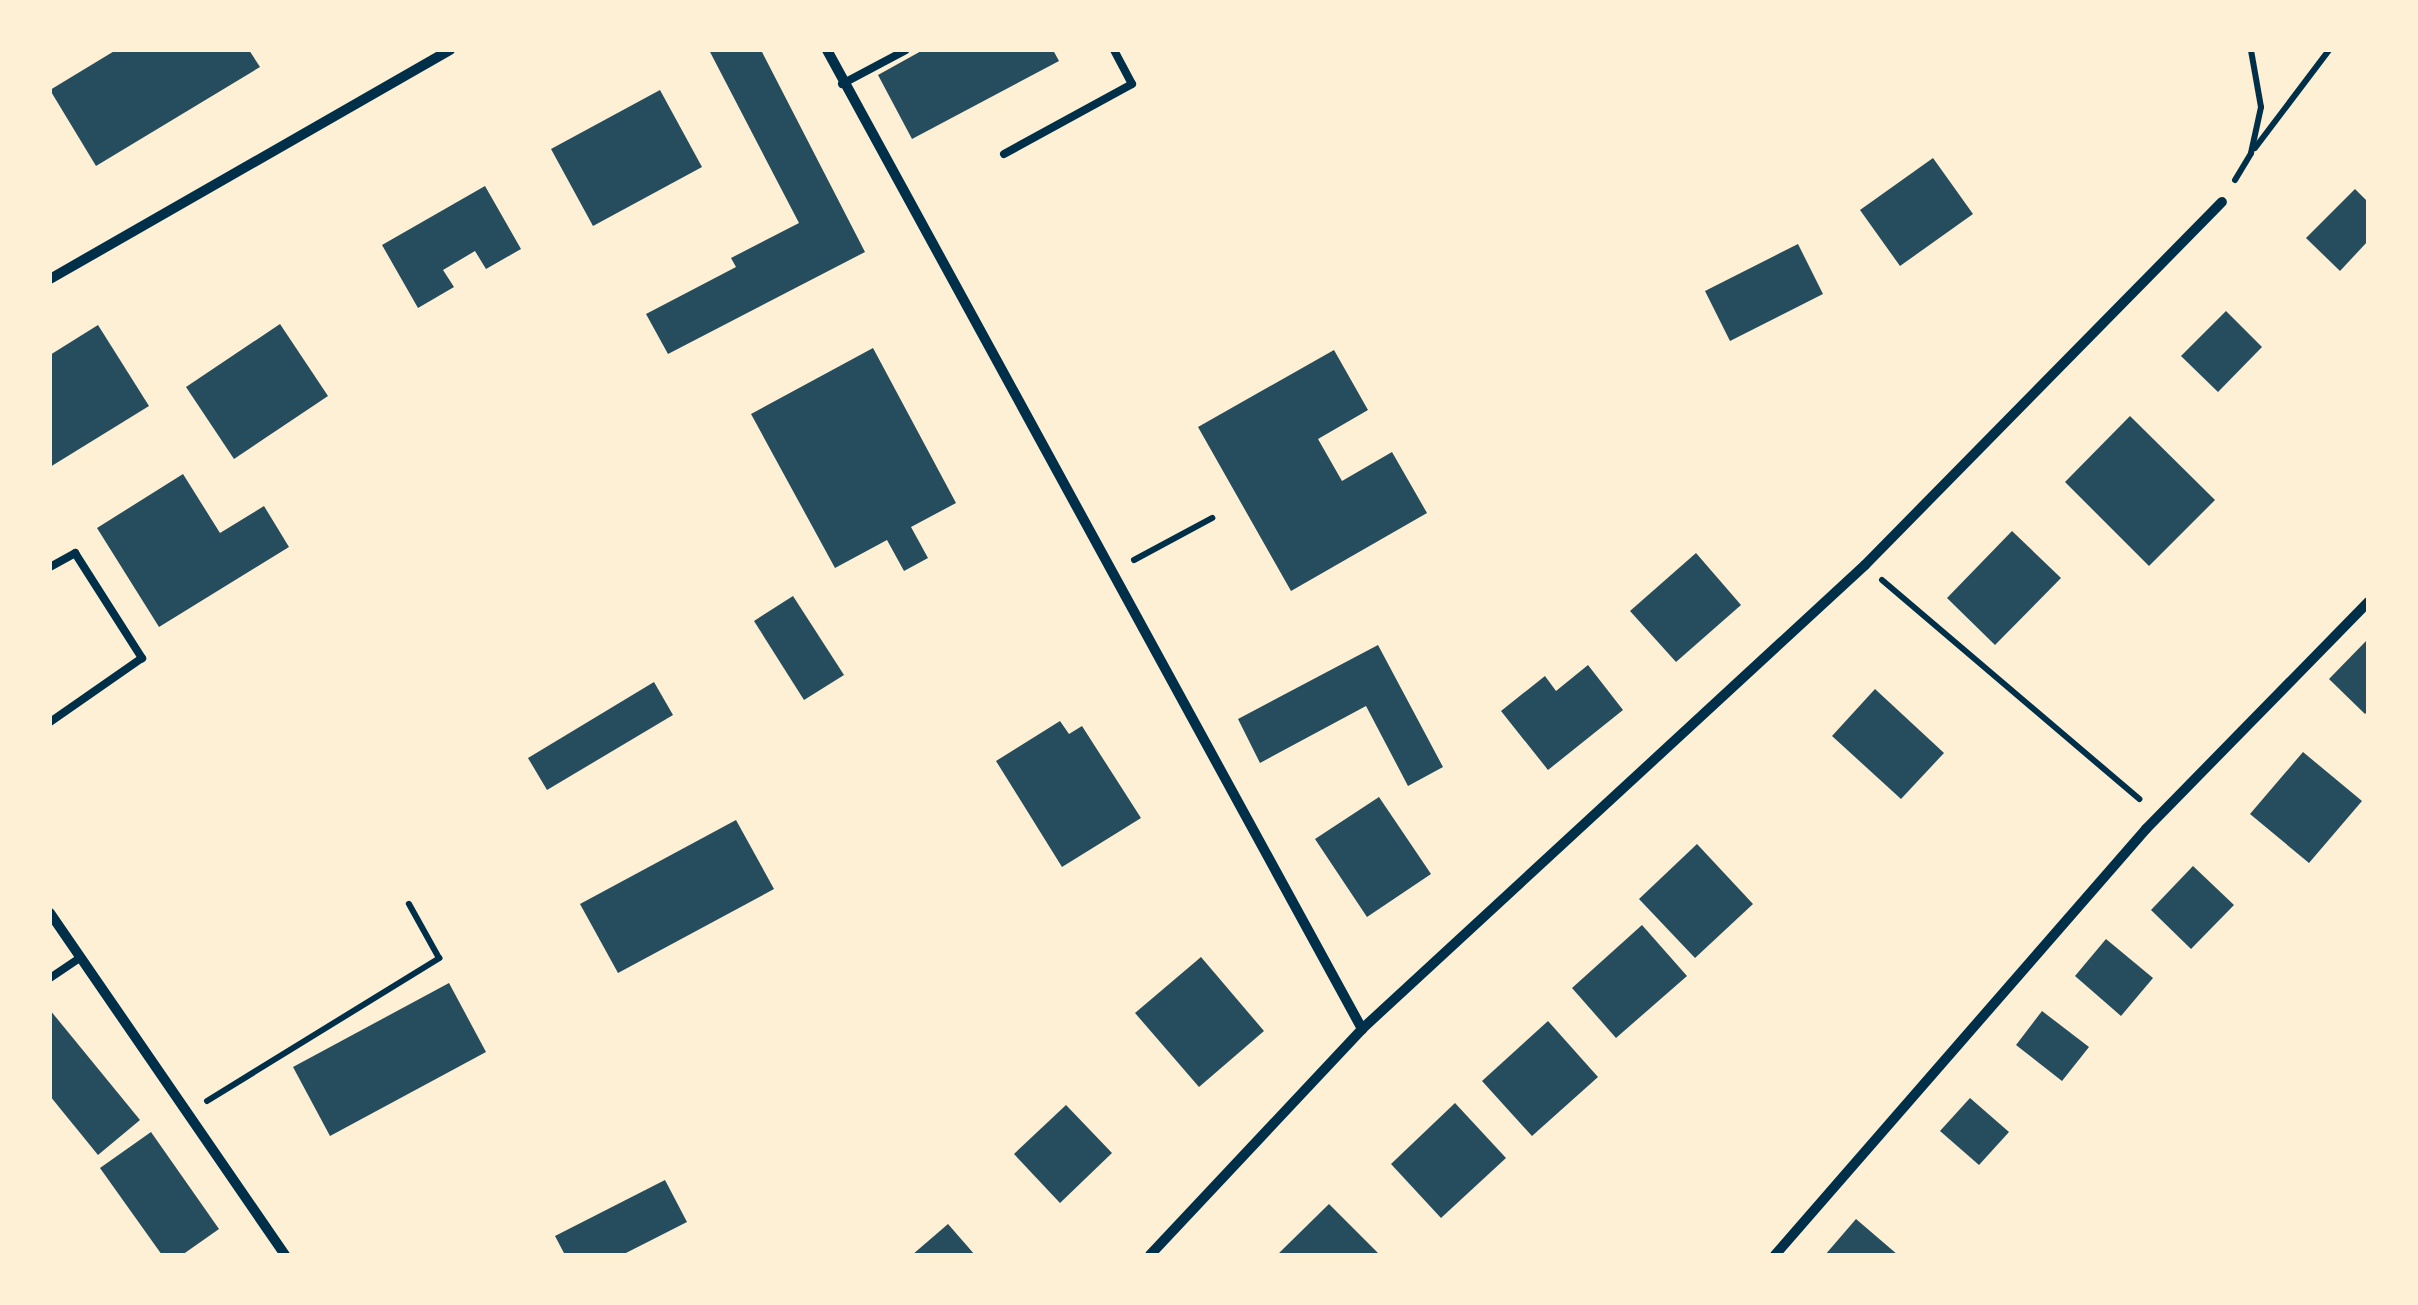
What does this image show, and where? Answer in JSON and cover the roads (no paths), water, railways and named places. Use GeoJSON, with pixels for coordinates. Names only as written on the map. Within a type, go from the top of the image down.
{"type":"FeatureCollection","features":[{"type":"Feature","properties":{"kind":"street"},"geometry":{"type":"LineString","coordinates":[[50,279],[450,50]]}},
{"type":"Feature","properties":{"kind":"street"},"geometry":{"type":"LineString","coordinates":[[827,50],[842,84],[1116,570],[1362,1029]]}},
{"type":"Feature","properties":{"kind":"street"},"geometry":{"type":"LineString","coordinates":[[1150,1255],[1362,1029],[1866,565],[2222,202]]}},
{"type":"Feature","properties":{"kind":"street"},"geometry":{"type":"LineString","coordinates":[[1775,1255],[2158,816],[2368,602]]}},
{"type":"Feature","properties":{"kind":"street"},"geometry":{"type":"LineString","coordinates":[[50,912],[78,959],[286,1255]]}},
{"type":"Feature","properties":{"kind":"lane"},"geometry":{"type":"LineString","coordinates":[[842,84],[906,50]]}},
{"type":"Feature","properties":{"kind":"lane"},"geometry":{"type":"LineString","coordinates":[[1004,154],[1132,84],[1114,50]]}},
{"type":"Feature","properties":{"kind":"lane"},"geometry":{"type":"LineString","coordinates":[[50,567],[75,553],[142,658],[50,722]]}},
{"type":"Feature","properties":{"kind":"lane"},"geometry":{"type":"LineString","coordinates":[[50,978],[78,959]]}}]}
